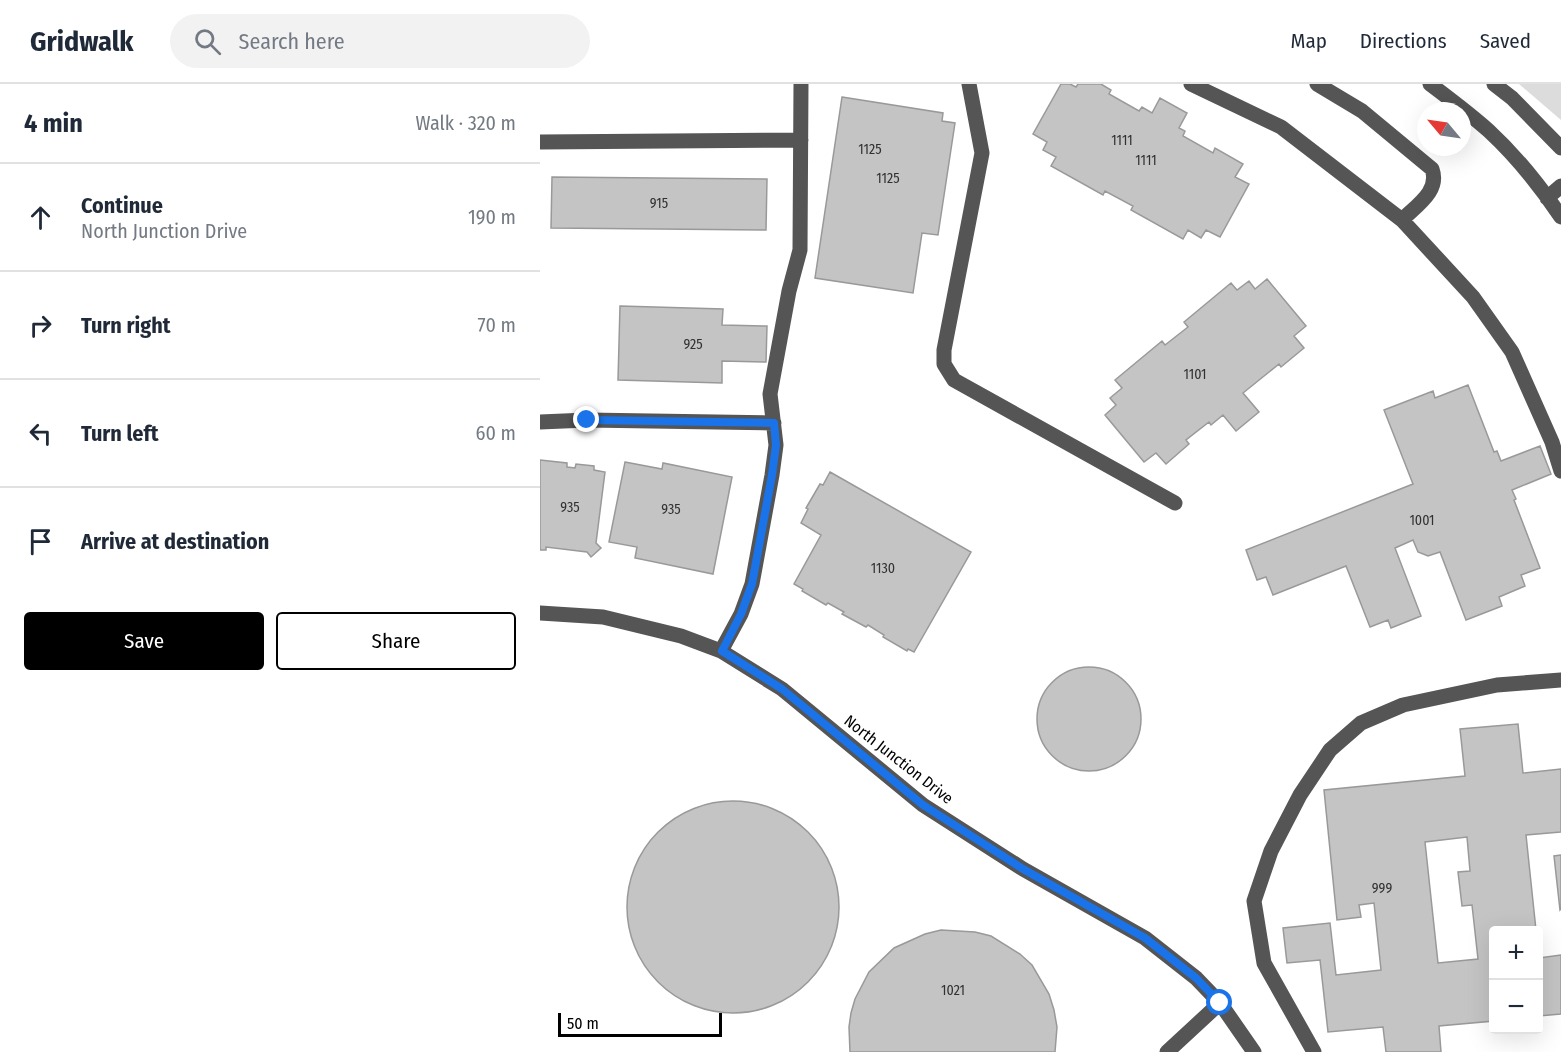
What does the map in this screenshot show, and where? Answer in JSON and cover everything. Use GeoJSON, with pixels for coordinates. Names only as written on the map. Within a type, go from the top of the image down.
{"type":"FeatureCollection","features":[{"type":"Feature","properties":{"kind":"street"},"geometry":{"type":"LineString","coordinates":[[722,651],[741,614],[752,584],[772,475],[776,445],[770,394],[789,291],[800,250],[801,84]]}},
{"type":"Feature","properties":{"kind":"street"},"geometry":{"type":"LineString","coordinates":[[969,84],[982,153],[944,350],[944,364],[954,380],[1175,503]]}},
{"type":"Feature","properties":{"kind":"street"},"geometry":{"type":"LineString","coordinates":[[1191,84],[1281,128],[1402,220],[1473,297],[1512,352],[1552,442],[1561,471]]}},
{"type":"Feature","properties":{"kind":"street"},"geometry":{"type":"LineString","coordinates":[[1317,84],[1362,111],[1432,169],[1435,182],[1432,190],[1402,220]]}},
{"type":"Feature","properties":{"kind":"street"},"geometry":{"type":"LineString","coordinates":[[1430,84],[1489,131],[1524,167],[1561,217]]}},
{"type":"Feature","properties":{"kind":"street"},"geometry":{"type":"LineString","coordinates":[[1494,84],[1561,148]]}},
{"type":"Feature","properties":{"kind":"street"},"geometry":{"type":"LineString","coordinates":[[540,142],[801,140]]}},
{"type":"Feature","properties":{"kind":"street"},"geometry":{"type":"LineString","coordinates":[[1547,198],[1561,186]]}},
{"type":"Feature","properties":{"kind":"street"},"geometry":{"type":"LineString","coordinates":[[540,422],[587,420],[774,423]]}},
{"type":"Feature","properties":{"kind":"street","name":"North Junction Drive"},"geometry":{"type":"LineString","coordinates":[[540,613],[603,617],[681,636],[722,651],[782,689],[923,805],[1023,869],[1145,938],[1196,978],[1220,1003],[1254,1052]]}},
{"type":"Feature","properties":{"kind":"street"},"geometry":{"type":"LineString","coordinates":[[1314,1052],[1264,963],[1254,901],[1271,851],[1300,795],[1330,750],[1361,723],[1403,705],[1497,685],[1561,680]]}},
{"type":"Feature","properties":{"kind":"street"},"geometry":{"type":"LineString","coordinates":[[1167,1052],[1220,1003]]}},
{"type":"Feature","properties":{"kind":"shaded area"},"geometry":{"type":"Polygon","coordinates":[[[1519,84],[1561,84],[1561,120],[1519,84]]]}},
{"type":"Feature","properties":{"kind":"building"},"geometry":{"type":"Polygon","coordinates":[[[1061,84],[1076,87],[1078,84],[1101,84],[1111,90],[1109,94],[1139,111],[1142,107],[1152,113],[1160,98],[1187,113],[1179,128],[1185,131],[1183,136],[1213,153],[1215,148],[1243,164],[1235,177],[1249,184],[1220,237],[1206,230],[1201,238],[1188,230],[1183,239],[1131,210],[1133,206],[1105,191],[1103,195],[1051,166],[1056,157],[1043,150],[1047,142],[1033,134],[1061,84]]]}},
{"type":"Feature","properties":{"kind":"building"},"geometry":{"type":"Polygon","coordinates":[[[842,97],[943,113],[942,121],[955,123],[938,235],[922,233],[913,293],[815,278],[842,97]]]}},
{"type":"Feature","properties":{"kind":"building"},"geometry":{"type":"Polygon","coordinates":[[[552,177],[767,179],[766,230],[551,228],[552,177]]]}},
{"type":"Feature","properties":{"kind":"building"},"geometry":{"type":"Polygon","coordinates":[[[1267,279],[1306,326],[1294,336],[1304,348],[1281,367],[1279,364],[1243,393],[1259,412],[1236,431],[1223,415],[1211,425],[1209,422],[1186,440],[1189,444],[1166,464],[1156,453],[1144,462],[1105,415],[1116,405],[1110,398],[1122,388],[1115,380],[1162,341],[1165,345],[1188,327],[1184,322],[1231,283],[1237,290],[1249,281],[1255,289],[1267,279]]]}},
{"type":"Feature","properties":{"kind":"building"},"geometry":{"type":"Polygon","coordinates":[[[620,306],[723,309],[722,325],[767,326],[766,362],[722,361],[722,383],[618,380],[620,306]]]}},
{"type":"Feature","properties":{"kind":"building"},"geometry":{"type":"Polygon","coordinates":[[[1468,385],[1494,452],[1497,451],[1501,461],[1540,446],[1551,474],[1512,490],[1540,568],[1521,575],[1525,586],[1499,597],[1502,606],[1466,620],[1440,552],[1428,556],[1418,552],[1413,540],[1395,548],[1421,616],[1391,628],[1388,620],[1370,627],[1346,566],[1273,595],[1266,577],[1257,580],[1246,550],[1413,484],[1384,410],[1433,391],[1435,398],[1468,385]]]}},
{"type":"Feature","properties":{"kind":"building"},"geometry":{"type":"Polygon","coordinates":[[[540,460],[567,463],[567,467],[575,468],[576,464],[594,466],[594,470],[605,472],[596,543],[601,548],[591,557],[587,552],[546,547],[546,550],[540,550],[540,460]]]}},
{"type":"Feature","properties":{"kind":"building"},"geometry":{"type":"Polygon","coordinates":[[[625,462],[662,469],[663,463],[732,477],[713,574],[635,558],[637,547],[609,542],[625,462]]]}},
{"type":"Feature","properties":{"kind":"building"},"geometry":{"type":"Polygon","coordinates":[[[830,472],[971,552],[914,652],[908,649],[907,651],[868,625],[866,627],[842,614],[844,612],[828,603],[826,605],[794,584],[821,535],[801,523],[808,509],[806,508],[830,472]]]}},
{"type":"Feature","properties":{"kind":"building"},"geometry":{"type":"Polygon","coordinates":[[[1089,667],[1109,671],[1126,682],[1137,699],[1141,719],[1137,739],[1126,756],[1109,767],[1089,771],[1069,767],[1052,756],[1041,739],[1037,719],[1041,699],[1052,682],[1069,671],[1089,667]]]}},
{"type":"Feature","properties":{"kind":"building"},"geometry":{"type":"Polygon","coordinates":[[[1518,724],[1523,773],[1561,769],[1561,832],[1526,835],[1536,926],[1489,926],[1489,1021],[1439,1026],[1441,1052],[1386,1052],[1383,1027],[1328,1032],[1320,960],[1287,963],[1283,928],[1330,923],[1336,975],[1381,970],[1374,903],[1359,905],[1361,917],[1337,920],[1324,790],[1465,776],[1460,729],[1518,724]],[[1467,837],[1425,842],[1438,963],[1478,959],[1472,905],[1462,906],[1458,872],[1470,871],[1467,837]]]}},
{"type":"Feature","properties":{"kind":"building"},"geometry":{"type":"Polygon","coordinates":[[[733,801],[754,803],[773,809],[792,819],[808,832],[821,848],[831,867],[837,886],[839,907],[837,928],[831,947],[821,966],[808,982],[792,995],[773,1005],[754,1011],[733,1013],[712,1011],[693,1005],[674,995],[658,982],[645,966],[635,947],[629,928],[627,907],[629,886],[635,867],[645,848],[658,832],[674,819],[693,809],[712,803],[733,801]]]}},
{"type":"Feature","properties":{"kind":"building"},"geometry":{"type":"Polygon","coordinates":[[[1561,855],[1561,909],[1560,910],[1554,856],[1561,855]]]}},
{"type":"Feature","properties":{"kind":"building"},"geometry":{"type":"Polygon","coordinates":[[[941,930],[975,932],[991,936],[1020,954],[1032,965],[1049,994],[1054,1010],[1057,1027],[1055,1052],[850,1052],[851,1013],[855,999],[869,972],[894,948],[925,934],[941,930]]]}},
{"type":"Feature","properties":{"kind":"building"},"geometry":{"type":"Polygon","coordinates":[[[1561,955],[1561,1014],[1543,1016],[1543,957],[1561,955]]]}},
{"type":"Feature","properties":{"kind":"route"},"geometry":{"type":"LineString","coordinates":[[587,420],[774,423],[776,445],[772,475],[752,584],[741,614],[722,651],[782,689],[923,805],[1023,869],[1145,938],[1196,978],[1220,1003]]}}]}
